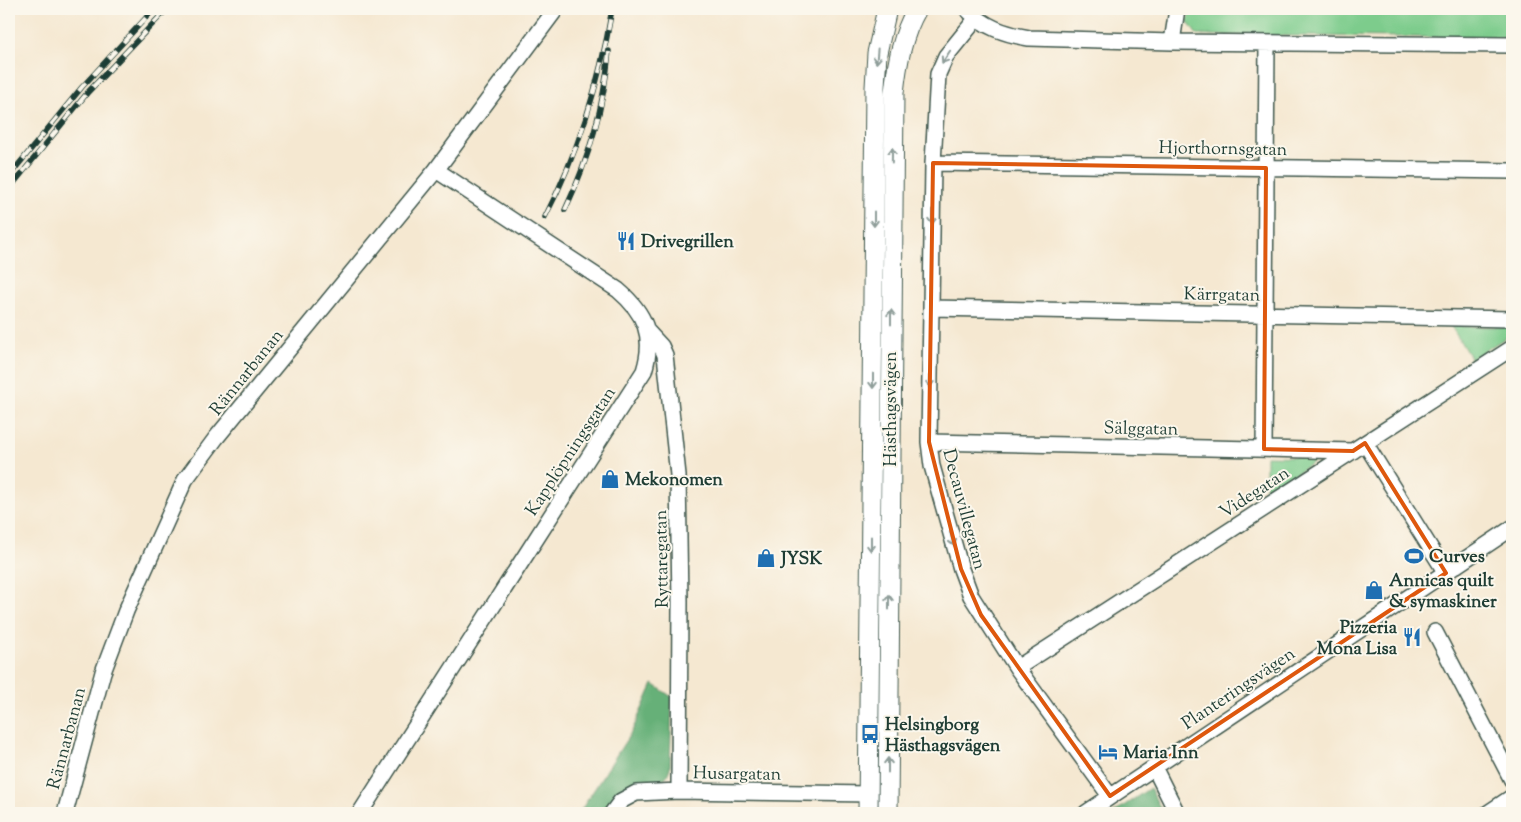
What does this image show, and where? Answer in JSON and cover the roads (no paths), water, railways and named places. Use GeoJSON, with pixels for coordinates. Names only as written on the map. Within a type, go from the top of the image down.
{"type":"FeatureCollection","features":[{"type":"Feature","properties":{"kind":"main road","name":"Hästhagsvägen"},"geometry":{"type":"LineString","coordinates":[[868,813],[875,87],[876,53],[887,9]]}},
{"type":"Feature","properties":{"kind":"main road"},"geometry":{"type":"LineString","coordinates":[[899,57],[908,9]]}},
{"type":"Feature","properties":{"kind":"main road","name":"Hästhagsvägen"},"geometry":{"type":"LineString","coordinates":[[888,813],[894,93],[899,57],[910,21],[917,9]]}},
{"type":"Feature","properties":{"kind":"street","name":"Rännarbanan"},"geometry":{"type":"LineString","coordinates":[[65,813],[103,672],[126,610],[185,480],[216,438],[436,170],[556,9]]}},
{"type":"Feature","properties":{"kind":"street"},"geometry":{"type":"LineString","coordinates":[[1172,42],[1177,9]]}},
{"type":"Feature","properties":{"kind":"street"},"geometry":{"type":"LineString","coordinates":[[972,14],[1006,33],[1029,38],[1172,42],[1512,45]]}},
{"type":"Feature","properties":{"kind":"street","name":"Decauvillegatan"},"geometry":{"type":"LineString","coordinates":[[972,14],[940,68],[933,163],[929,442],[939,492],[971,596],[1017,668],[1110,796]]}},
{"type":"Feature","properties":{"kind":"street"},"geometry":{"type":"LineString","coordinates":[[1264,449],[1267,43]]}},
{"type":"Feature","properties":{"kind":"street","name":"Hjorthornsgatan"},"geometry":{"type":"LineString","coordinates":[[933,163],[1512,171]]}},
{"type":"Feature","properties":{"kind":"street","name":"Kapplöpningsgatan"},"geometry":{"type":"LineString","coordinates":[[360,813],[644,372],[649,356],[648,332],[640,314],[631,301],[618,290],[436,170]]}},
{"type":"Feature","properties":{"kind":"street","name":"Kärrgatan"},"geometry":{"type":"LineString","coordinates":[[931,308],[1512,319]]}},
{"type":"Feature","properties":{"kind":"street","name":"Ryttaregatan"},"geometry":{"type":"LineString","coordinates":[[648,332],[661,346],[665,355],[678,474],[680,601],[679,791]]}},
{"type":"Feature","properties":{"kind":"street","name":"Videgatan"},"geometry":{"type":"LineString","coordinates":[[1017,668],[1512,348]]}},
{"type":"Feature","properties":{"kind":"street","name":"Sälggatan"},"geometry":{"type":"LineString","coordinates":[[929,442],[1264,449],[1359,447]]}},
{"type":"Feature","properties":{"kind":"street"},"geometry":{"type":"LineString","coordinates":[[1359,447],[1446,573]]}},
{"type":"Feature","properties":{"kind":"street","name":"Planteringsvägen"},"geometry":{"type":"LineString","coordinates":[[1086,813],[1512,529]]}},
{"type":"Feature","properties":{"kind":"street"},"geometry":{"type":"LineString","coordinates":[[1435,632],[1512,780]]}},
{"type":"Feature","properties":{"kind":"street"},"geometry":{"type":"LineString","coordinates":[[1154,767],[1177,813]]}},
{"type":"Feature","properties":{"kind":"street","name":"Husargatan"},"geometry":{"type":"LineString","coordinates":[[612,813],[621,801],[636,794],[679,791],[869,794]]}},
{"type":"Feature","properties":{"kind":"street"},"geometry":{"type":"LineString","coordinates":[[1488,813],[1512,797]]}},
{"type":"Feature","properties":{"kind":"railway"},"geometry":{"type":"LineString","coordinates":[[9,176],[82,87],[154,9]]}},
{"type":"Feature","properties":{"kind":"railway"},"geometry":{"type":"LineString","coordinates":[[9,189],[88,92],[167,9]]}},
{"type":"Feature","properties":{"kind":"railway"},"geometry":{"type":"LineString","coordinates":[[545,217],[568,167],[587,116],[601,63],[612,9]]}},
{"type":"Feature","properties":{"kind":"railway"},"geometry":{"type":"LineString","coordinates":[[565,210],[574,191],[594,132],[607,72],[609,51]]}},
{"type":"Feature","properties":{"kind":"place","name":"Drivegrillen"},"geometry":{"type":"Point","coordinates":[626,241]}},
{"type":"Feature","properties":{"kind":"place","name":"Mekonomen"},"geometry":{"type":"Point","coordinates":[610,479]}},
{"type":"Feature","properties":{"kind":"place","name":"Curves"},"geometry":{"type":"Point","coordinates":[1414,556]}},
{"type":"Feature","properties":{"kind":"place","name":"JYSK"},"geometry":{"type":"Point","coordinates":[766,558]}},
{"type":"Feature","properties":{"kind":"place","name":"Annicas quilt & symaskiner"},"geometry":{"type":"Point","coordinates":[1374,590]}},
{"type":"Feature","properties":{"kind":"place","name":"Pizzeria Mona Lisa"},"geometry":{"type":"Point","coordinates":[1412,637]}},
{"type":"Feature","properties":{"kind":"place","name":"Helsingborg Hästhagsvägen"},"geometry":{"type":"Point","coordinates":[870,734]}},
{"type":"Feature","properties":{"kind":"place","name":"Maria Inn"},"geometry":{"type":"Point","coordinates":[1108,752]}}]}
